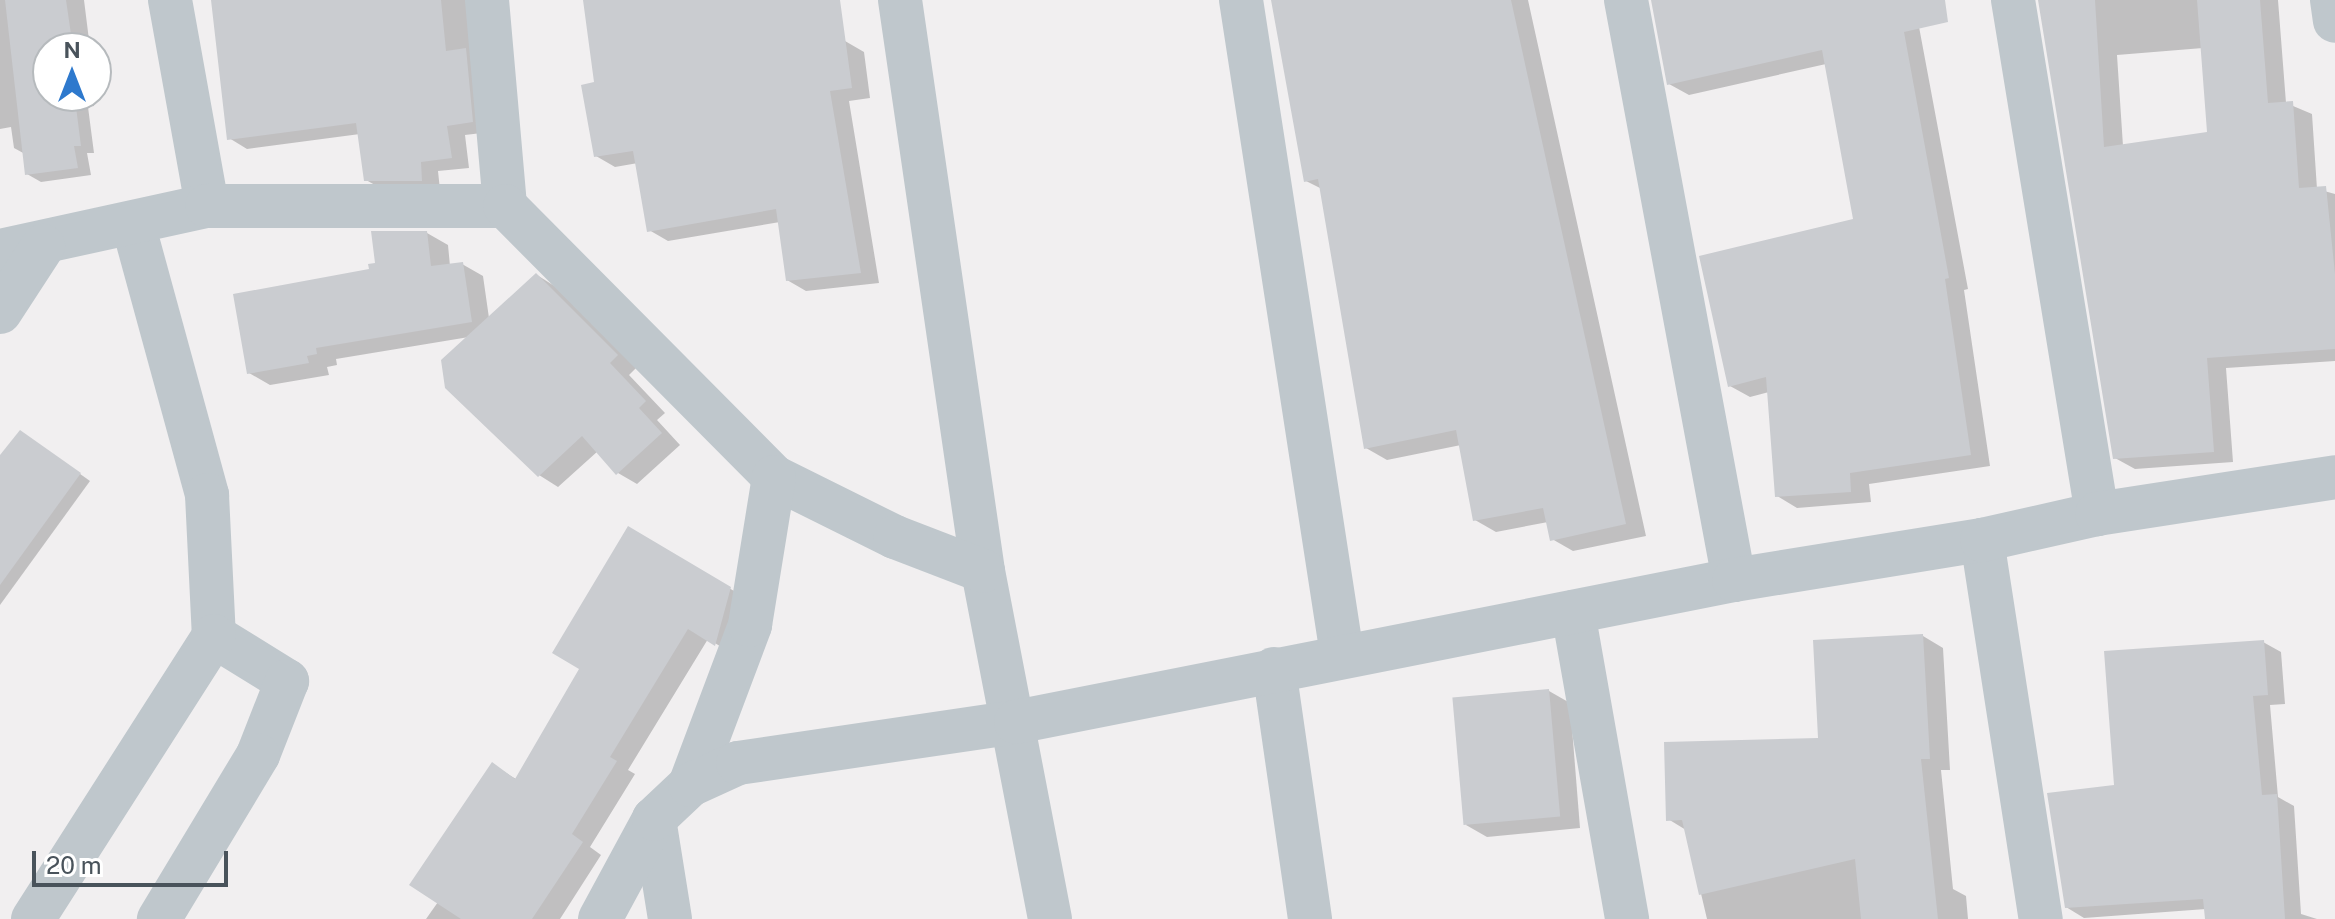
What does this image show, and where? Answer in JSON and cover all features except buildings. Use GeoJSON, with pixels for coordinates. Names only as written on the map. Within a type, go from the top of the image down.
{"type":"FeatureCollection","features":[{"type":"Feature","properties":{"kind":"street"},"geometry":{"type":"LineString","coordinates":[[170,0],[207,206]]}},
{"type":"Feature","properties":{"kind":"street"},"geometry":{"type":"LineString","coordinates":[[487,0],[505,206],[774,477],[895,537],[983,571]]}},
{"type":"Feature","properties":{"kind":"street"},"geometry":{"type":"LineString","coordinates":[[900,0],[983,571],[1016,722],[1050,919]]}},
{"type":"Feature","properties":{"kind":"street"},"geometry":{"type":"LineString","coordinates":[[1241,0],[1342,655]]}},
{"type":"Feature","properties":{"kind":"street"},"geometry":{"type":"LineString","coordinates":[[1626,0],[1734,580]]}},
{"type":"Feature","properties":{"kind":"street"},"geometry":{"type":"LineString","coordinates":[[2013,0],[2097,514]]}},
{"type":"Feature","properties":{"kind":"street"},"geometry":{"type":"LineString","coordinates":[[2332,0],[2335,21]]}},
{"type":"Feature","properties":{"kind":"street"},"geometry":{"type":"LineString","coordinates":[[0,251],[43,246],[207,206],[505,206]]}},
{"type":"Feature","properties":{"kind":"street"},"geometry":{"type":"LineString","coordinates":[[33,919],[214,636],[207,495],[133,224]]}},
{"type":"Feature","properties":{"kind":"street"},"geometry":{"type":"LineString","coordinates":[[0,312],[43,246]]}},
{"type":"Feature","properties":{"kind":"street"},"geometry":{"type":"LineString","coordinates":[[690,785],[750,625],[763,569],[774,477]]}},
{"type":"Feature","properties":{"kind":"street"},"geometry":{"type":"LineString","coordinates":[[600,919],[654,819],[690,785],[738,763],[1016,722],[1342,655],[1734,580],[1982,540],[2097,514],[2335,477]]}},
{"type":"Feature","properties":{"kind":"street"},"geometry":{"type":"LineString","coordinates":[[1982,540],[2041,919]]}},
{"type":"Feature","properties":{"kind":"street"},"geometry":{"type":"LineString","coordinates":[[1573,612],[1627,919]]}},
{"type":"Feature","properties":{"kind":"street"},"geometry":{"type":"LineString","coordinates":[[159,919],[258,755],[287,681],[214,636]]}},
{"type":"Feature","properties":{"kind":"street"},"geometry":{"type":"LineString","coordinates":[[1274,669],[1310,919]]}},
{"type":"Feature","properties":{"kind":"street"},"geometry":{"type":"LineString","coordinates":[[654,819],[670,919]]}}]}
